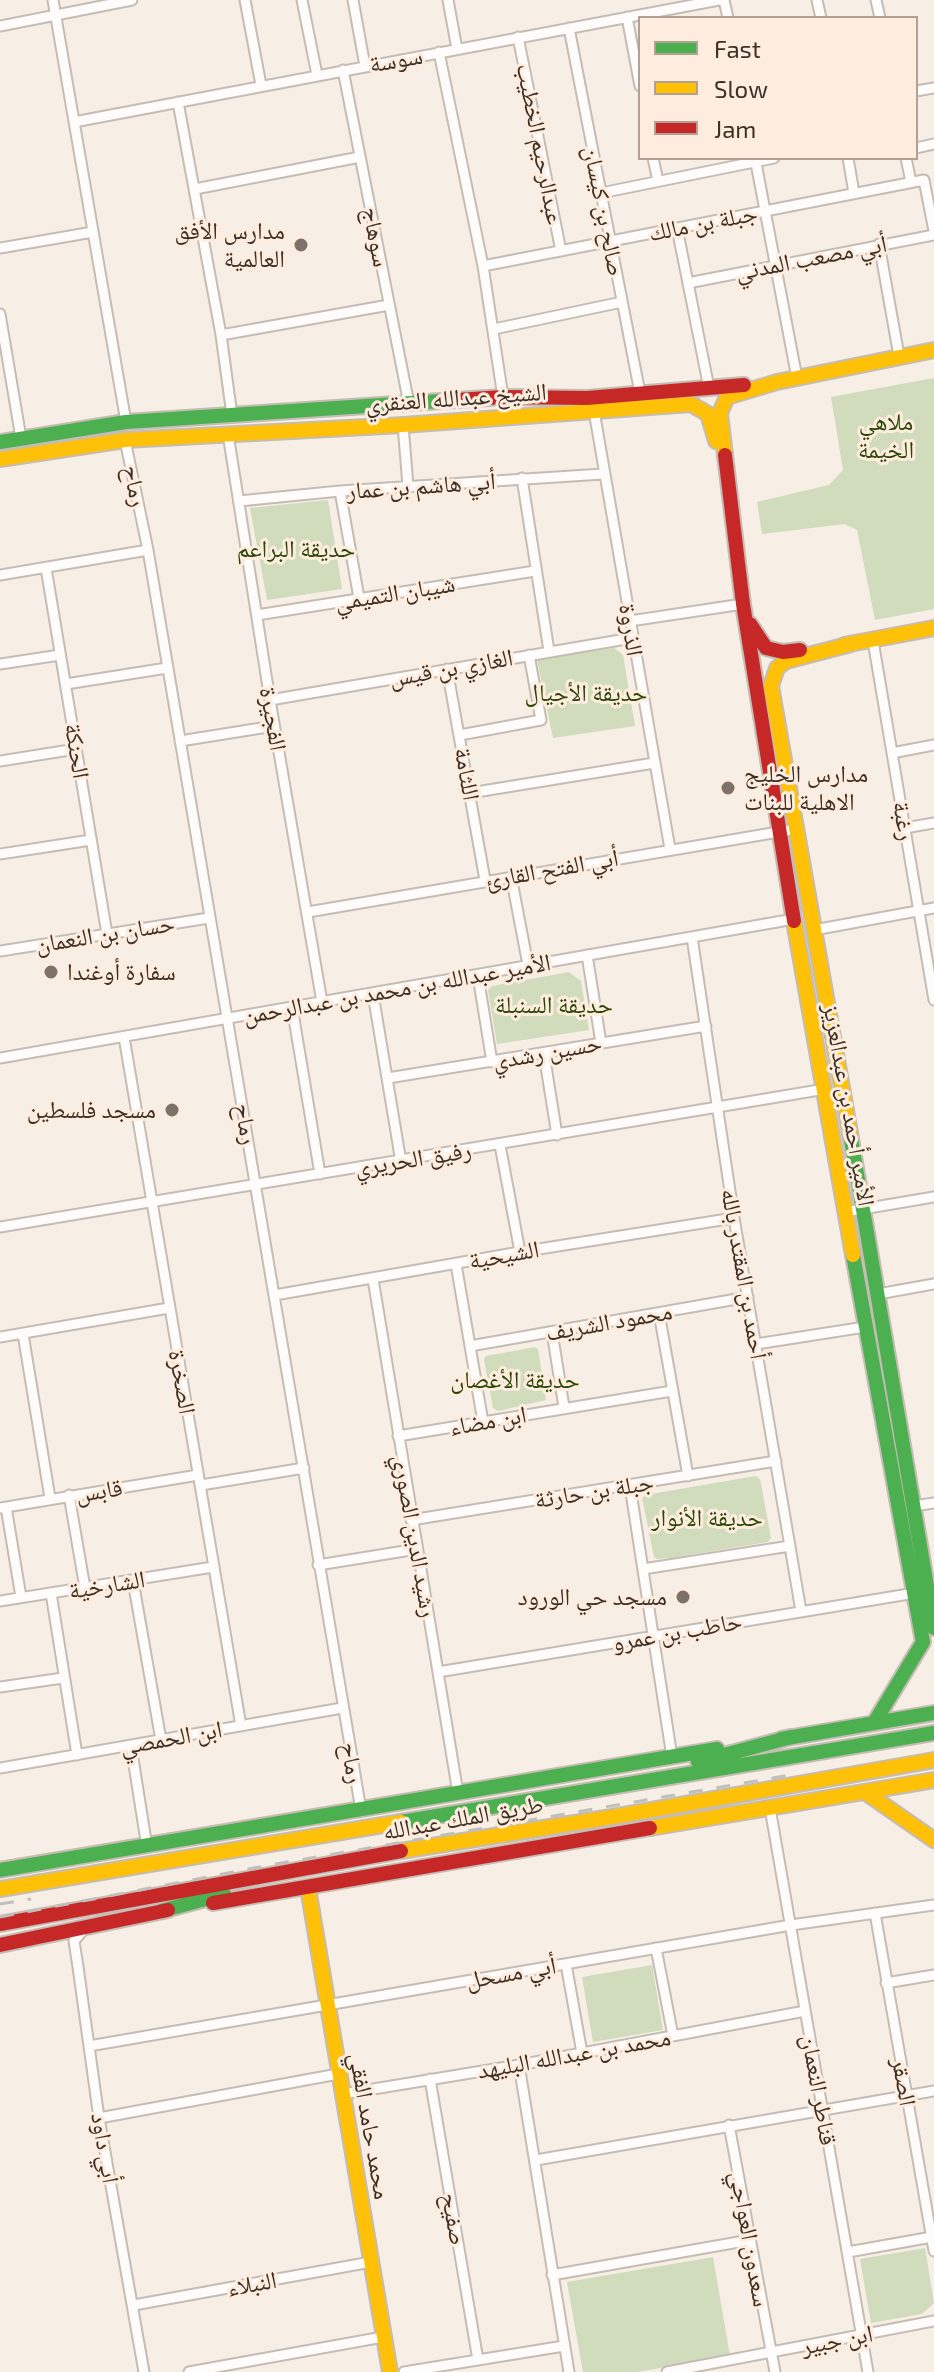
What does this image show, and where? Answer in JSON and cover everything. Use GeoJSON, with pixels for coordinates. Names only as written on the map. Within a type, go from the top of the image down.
{"type":"FeatureCollection","features":[{"type":"Feature","properties":{"kind":"main road","name":"الشيخ عبدالله العنقري"},"geometry":{"type":"LineString","coordinates":[[726,480],[720,413],[724,402],[732,395],[777,382],[934,350]]}},
{"type":"Feature","properties":{"kind":"main road","name":"الشيخ عبدالله العنقري"},"geometry":{"type":"LineString","coordinates":[[0,459],[125,440],[546,414],[640,393],[777,382]]}},
{"type":"Feature","properties":{"kind":"main road","name":"الشيخ عبدالله العنقري"},"geometry":{"type":"LineString","coordinates":[[0,442],[126,422],[503,397],[589,406],[691,404],[703,409],[712,424],[726,480]]}},
{"type":"Feature","properties":{"kind":"main road"},"geometry":{"type":"LineString","coordinates":[[541,399],[561,402],[561,410],[546,414]]}},
{"type":"Feature","properties":{"kind":"main road","name":"الأمير أحمد بن عبدالعزيز"},"geometry":{"type":"LineString","coordinates":[[726,480],[745,611],[788,830],[814,930],[934,1628]]}},
{"type":"Feature","properties":{"kind":"main road"},"geometry":{"type":"LineString","coordinates":[[745,611],[762,643],[771,650],[783,652],[873,641],[934,628]]}},
{"type":"Feature","properties":{"kind":"main road","name":"الأمير أحمد بن عبدالعزيز"},"geometry":{"type":"LineString","coordinates":[[851,644],[786,661],[777,668],[771,686],[788,830],[794,919],[923,1642],[874,1723]]}},
{"type":"Feature","properties":{"kind":"main road"},"geometry":{"type":"LineString","coordinates":[[832,1130],[848,1126]]}},
{"type":"Feature","properties":{"kind":"main road","name":"طريق الملك عبدالله"},"geometry":{"type":"LineString","coordinates":[[0,1870],[934,1713]]}},
{"type":"Feature","properties":{"kind":"main road","name":"طريق الملك عبدالله"},"geometry":{"type":"LineString","coordinates":[[0,1889],[934,1733]]}},
{"type":"Feature","properties":{"kind":"main road"},"geometry":{"type":"LineString","coordinates":[[599,1790],[635,1776],[791,1737]]}},
{"type":"Feature","properties":{"kind":"main road","name":"طريق الملك عبدالله"},"geometry":{"type":"LineString","coordinates":[[0,1924],[475,1837],[612,1817],[934,1760]]}},
{"type":"Feature","properties":{"kind":"main road"},"geometry":{"type":"LineString","coordinates":[[161,1911],[934,1780]]}},
{"type":"Feature","properties":{"kind":"main road"},"geometry":{"type":"LineString","coordinates":[[865,1792],[934,1840]]}},
{"type":"Feature","properties":{"kind":"main road"},"geometry":{"type":"LineString","coordinates":[[612,1817],[744,1811]]}},
{"type":"Feature","properties":{"kind":"main road"},"geometry":{"type":"LineString","coordinates":[[150,1847],[338,1834]]}},
{"type":"Feature","properties":{"kind":"main road"},"geometry":{"type":"LineString","coordinates":[[0,1945],[161,1911],[348,1861]]}},
{"type":"Feature","properties":{"kind":"main road","name":"محمد حامد الفقي"},"geometry":{"type":"LineString","coordinates":[[308,1888],[390,2372]]}},
{"type":"Feature","properties":{"kind":"street"},"geometry":{"type":"LineString","coordinates":[[53,0],[126,422]]}},
{"type":"Feature","properties":{"kind":"street"},"geometry":{"type":"LineString","coordinates":[[0,26],[132,0]]}},
{"type":"Feature","properties":{"kind":"street"},"geometry":{"type":"LineString","coordinates":[[245,0],[261,85]]}},
{"type":"Feature","properties":{"kind":"street"},"geometry":{"type":"LineString","coordinates":[[302,0],[317,75]]}},
{"type":"Feature","properties":{"kind":"street"},"geometry":{"type":"LineString","coordinates":[[353,0],[365,66]]}},
{"type":"Feature","properties":{"kind":"street"},"geometry":{"type":"LineString","coordinates":[[448,0],[457,49]]}},
{"type":"Feature","properties":{"kind":"street","name":"سوسة"},"geometry":{"type":"LineString","coordinates":[[74,122],[722,0]]}},
{"type":"Feature","properties":{"kind":"street"},"geometry":{"type":"LineString","coordinates":[[627,17],[638,75]]}},
{"type":"Feature","properties":{"kind":"street","name":"صالح بن كيسان"},"geometry":{"type":"LineString","coordinates":[[569,28],[640,393]]}},
{"type":"Feature","properties":{"kind":"street","name":"عبدالرحيم الخطيب"},"geometry":{"type":"LineString","coordinates":[[518,37],[561,251]]}},
{"type":"Feature","properties":{"kind":"street"},"geometry":{"type":"LineString","coordinates":[[439,52],[483,266],[503,397]]}},
{"type":"Feature","properties":{"kind":"street","name":"سوهاج"},"geometry":{"type":"LineString","coordinates":[[343,70],[409,404]]}},
{"type":"Feature","properties":{"kind":"street"},"geometry":{"type":"LineString","coordinates":[[178,102],[221,335],[232,415]]}},
{"type":"Feature","properties":{"kind":"street"},"geometry":{"type":"LineString","coordinates":[[195,189],[360,157]]}},
{"type":"Feature","properties":{"kind":"street"},"geometry":{"type":"LineString","coordinates":[[653,160],[658,181]]}},
{"type":"Feature","properties":{"kind":"street"},"geometry":{"type":"LineString","coordinates":[[601,193],[755,160],[797,378]]}},
{"type":"Feature","properties":{"kind":"street"},"geometry":{"type":"LineString","coordinates":[[848,160],[854,193]]}},
{"type":"Feature","properties":{"kind":"street"},"geometry":{"type":"LineString","coordinates":[[906,160],[911,182]]}},
{"type":"Feature","properties":{"kind":"street","name":"جبلة بن مالك"},"geometry":{"type":"LineString","coordinates":[[483,266],[924,180],[931,199]]}},
{"type":"Feature","properties":{"kind":"street"},"geometry":{"type":"LineString","coordinates":[[931,199],[934,233]]}},
{"type":"Feature","properties":{"kind":"street"},"geometry":{"type":"LineString","coordinates":[[677,228],[709,388]]}},
{"type":"Feature","properties":{"kind":"street"},"geometry":{"type":"LineString","coordinates":[[0,248],[93,232]]}},
{"type":"Feature","properties":{"kind":"street","name":"أبي مصعب المدني"},"geometry":{"type":"LineString","coordinates":[[688,283],[934,233]]}},
{"type":"Feature","properties":{"kind":"street"},"geometry":{"type":"LineString","coordinates":[[879,244],[899,356]]}},
{"type":"Feature","properties":{"kind":"street"},"geometry":{"type":"LineString","coordinates":[[494,329],[622,302]]}},
{"type":"Feature","properties":{"kind":"street"},"geometry":{"type":"LineString","coordinates":[[221,335],[389,305]]}},
{"type":"Feature","properties":{"kind":"street"},"geometry":{"type":"LineString","coordinates":[[0,314],[21,438]]}},
{"type":"Feature","properties":{"kind":"street","name":"الذروة"},"geometry":{"type":"LineString","coordinates":[[589,406],[670,849]]}},
{"type":"Feature","properties":{"kind":"street"},"geometry":{"type":"LineString","coordinates":[[403,425],[408,486]]}},
{"type":"Feature","properties":{"kind":"street","name":"الفجيرة"},"geometry":{"type":"LineString","coordinates":[[228,434],[322,1002]]}},
{"type":"Feature","properties":{"kind":"street","name":"رماح"},"geometry":{"type":"LineString","coordinates":[[125,440],[148,550],[361,1810]]}},
{"type":"Feature","properties":{"kind":"street","name":"أبي هاشم بن عمار"},"geometry":{"type":"LineString","coordinates":[[239,501],[340,491],[603,474]]}},
{"type":"Feature","properties":{"kind":"street"},"geometry":{"type":"LineString","coordinates":[[522,478],[549,651]]}},
{"type":"Feature","properties":{"kind":"street"},"geometry":{"type":"LineString","coordinates":[[340,491],[359,598]]}},
{"type":"Feature","properties":{"kind":"street"},"geometry":{"type":"LineString","coordinates":[[0,575],[148,550]]}},
{"type":"Feature","properties":{"kind":"street","name":"الحنكة"},"geometry":{"type":"LineString","coordinates":[[46,568],[107,934]]}},
{"type":"Feature","properties":{"kind":"street","name":"شيبان التميمي"},"geometry":{"type":"LineString","coordinates":[[257,615],[535,571]]}},
{"type":"Feature","properties":{"kind":"street"},"geometry":{"type":"LineString","coordinates":[[630,621],[745,611]]}},
{"type":"Feature","properties":{"kind":"street","name":"الغازي بن قيس"},"geometry":{"type":"LineString","coordinates":[[270,700],[632,638]]}},
{"type":"Feature","properties":{"kind":"street","name":"رغبة"},"geometry":{"type":"LineString","coordinates":[[873,641],[934,1000]]}},
{"type":"Feature","properties":{"kind":"street"},"geometry":{"type":"LineString","coordinates":[[0,664],[60,655]]}},
{"type":"Feature","properties":{"kind":"street"},"geometry":{"type":"LineString","coordinates":[[460,735],[541,720],[529,655]]}},
{"type":"Feature","properties":{"kind":"street"},"geometry":{"type":"LineString","coordinates":[[66,684],[167,668]]}},
{"type":"Feature","properties":{"kind":"street","name":"اللثامة"},"geometry":{"type":"LineString","coordinates":[[447,669],[485,880]]}},
{"type":"Feature","properties":{"kind":"street"},"geometry":{"type":"LineString","coordinates":[[180,741],[274,726]]}},
{"type":"Feature","properties":{"kind":"street"},"geometry":{"type":"LineString","coordinates":[[892,753],[934,745]]}},
{"type":"Feature","properties":{"kind":"street"},"geometry":{"type":"LineString","coordinates":[[0,761],[76,749]]}},
{"type":"Feature","properties":{"kind":"street"},"geometry":{"type":"LineString","coordinates":[[470,793],[654,763]]}},
{"type":"Feature","properties":{"kind":"street"},"geometry":{"type":"LineString","coordinates":[[905,828],[934,823]]}},
{"type":"Feature","properties":{"kind":"street","name":"أبي الفتح القارئ"},"geometry":{"type":"LineString","coordinates":[[308,912],[788,830]]}},
{"type":"Feature","properties":{"kind":"street"},"geometry":{"type":"LineString","coordinates":[[0,854],[91,840]]}},
{"type":"Feature","properties":{"kind":"street"},"geometry":{"type":"LineString","coordinates":[[511,876],[528,965]]}},
{"type":"Feature","properties":{"kind":"street"},"geometry":{"type":"LineString","coordinates":[[814,930],[934,908]]}},
{"type":"Feature","properties":{"kind":"street","name":"حسان بن النعمان"},"geometry":{"type":"LineString","coordinates":[[0,951],[209,918]]}},
{"type":"Feature","properties":{"kind":"street","name":"الأمير عبدالله بن محمد بن عبدالرحمن"},"geometry":{"type":"LineString","coordinates":[[0,1058],[794,919]]}},
{"type":"Feature","properties":{"kind":"street","name":"أحمد بن المقتدر بالله"},"geometry":{"type":"LineString","coordinates":[[692,937],[734,1218],[801,1611]]}},
{"type":"Feature","properties":{"kind":"street"},"geometry":{"type":"LineString","coordinates":[[587,955],[601,1043]]}},
{"type":"Feature","properties":{"kind":"street"},"geometry":{"type":"LineString","coordinates":[[478,976],[492,1062]]}},
{"type":"Feature","properties":{"kind":"street"},"geometry":{"type":"LineString","coordinates":[[373,994],[401,1162]]}},
{"type":"Feature","properties":{"kind":"street"},"geometry":{"type":"LineString","coordinates":[[292,1007],[320,1174]]}},
{"type":"Feature","properties":{"kind":"street","name":"حسين رشدي"},"geometry":{"type":"LineString","coordinates":[[388,1078],[706,1026]]}},
{"type":"Feature","properties":{"kind":"street","name":"الصخرة"},"geometry":{"type":"LineString","coordinates":[[124,1037],[241,1726]]}},
{"type":"Feature","properties":{"kind":"street"},"geometry":{"type":"LineString","coordinates":[[544,1054],[557,1135]]}},
{"type":"Feature","properties":{"kind":"street","name":"رفيق الحريري"},"geometry":{"type":"LineString","coordinates":[[0,1227],[825,1089]]}},
{"type":"Feature","properties":{"kind":"street"},"geometry":{"type":"LineString","coordinates":[[500,1145],[520,1252]]}},
{"type":"Feature","properties":{"kind":"street"},"geometry":{"type":"LineString","coordinates":[[845,1212],[934,1197]]}},
{"type":"Feature","properties":{"kind":"street","name":"الشيحية"},"geometry":{"type":"LineString","coordinates":[[275,1295],[734,1218]]}},
{"type":"Feature","properties":{"kind":"street"},"geometry":{"type":"LineString","coordinates":[[456,1264],[483,1422]]}},
{"type":"Feature","properties":{"kind":"street","name":"رشيد الدين الصوري"},"geometry":{"type":"LineString","coordinates":[[373,1279],[458,1793]]}},
{"type":"Feature","properties":{"kind":"street"},"geometry":{"type":"LineString","coordinates":[[878,1294],[934,1284]]}},
{"type":"Feature","properties":{"kind":"street","name":"محمود الشريف"},"geometry":{"type":"LineString","coordinates":[[470,1346],[748,1297]]}},
{"type":"Feature","properties":{"kind":"street"},"geometry":{"type":"LineString","coordinates":[[0,1337],[169,1308]]}},
{"type":"Feature","properties":{"kind":"street"},"geometry":{"type":"LineString","coordinates":[[659,1313],[688,1476]]}},
{"type":"Feature","properties":{"kind":"street"},"geometry":{"type":"LineString","coordinates":[[756,1344],[865,1327]]}},
{"type":"Feature","properties":{"kind":"street"},"geometry":{"type":"LineString","coordinates":[[552,1332],[564,1407]]}},
{"type":"Feature","properties":{"kind":"street"},"geometry":{"type":"LineString","coordinates":[[23,1334],[50,1498]]}},
{"type":"Feature","properties":{"kind":"street","name":"ابن مضاء"},"geometry":{"type":"LineString","coordinates":[[398,1436],[672,1391]]}},
{"type":"Feature","properties":{"kind":"street","name":"جبلة بن حارثة"},"geometry":{"type":"LineString","coordinates":[[411,1520],[776,1461]]}},
{"type":"Feature","properties":{"kind":"street","name":"قابس"},"geometry":{"type":"LineString","coordinates":[[3,1507],[69,1495],[304,1468]]}},
{"type":"Feature","properties":{"kind":"street"},"geometry":{"type":"LineString","coordinates":[[630,1486],[672,1757]]}},
{"type":"Feature","properties":{"kind":"street"},"geometry":{"type":"LineString","coordinates":[[69,1495],[85,1588]]}},
{"type":"Feature","properties":{"kind":"street"},"geometry":{"type":"LineString","coordinates":[[914,1506],[934,1503]]}},
{"type":"Feature","properties":{"kind":"street"},"geometry":{"type":"LineString","coordinates":[[3,1507],[21,1597]]}},
{"type":"Feature","properties":{"kind":"street"},"geometry":{"type":"LineString","coordinates":[[643,1569],[790,1546]]}},
{"type":"Feature","properties":{"kind":"street"},"geometry":{"type":"LineString","coordinates":[[318,1565],[417,1549]]}},
{"type":"Feature","properties":{"kind":"street","name":"الشارخية"},"geometry":{"type":"LineString","coordinates":[[0,1601],[213,1567]]}},
{"type":"Feature","properties":{"kind":"street"},"geometry":{"type":"LineString","coordinates":[[133,1581],[161,1740]]}},
{"type":"Feature","properties":{"kind":"street"},"geometry":{"type":"LineString","coordinates":[[51,1593],[77,1755]]}},
{"type":"Feature","properties":{"kind":"street","name":"حاطب بن عمرو"},"geometry":{"type":"LineString","coordinates":[[438,1672],[915,1593]]}},
{"type":"Feature","properties":{"kind":"street"},"geometry":{"type":"LineString","coordinates":[[0,1687],[63,1678]]}},
{"type":"Feature","properties":{"kind":"street","name":"ابن الحمصي"},"geometry":{"type":"LineString","coordinates":[[0,1768],[342,1708]]}},
{"type":"Feature","properties":{"kind":"street"},"geometry":{"type":"LineString","coordinates":[[131,1746],[150,1847]]}},
{"type":"Feature","properties":{"kind":"street","name":"قناطر النعمان"},"geometry":{"type":"LineString","coordinates":[[770,1808],[868,2372]]}},
{"type":"Feature","properties":{"kind":"street","name":"أبي مسحل"},"geometry":{"type":"LineString","coordinates":[[89,2046],[791,1925],[934,1905]]}},
{"type":"Feature","properties":{"kind":"street","name":"الصقر"},"geometry":{"type":"LineString","coordinates":[[875,1913],[934,2251]]}},
{"type":"Feature","properties":{"kind":"street","name":"أبي داود"},"geometry":{"type":"LineString","coordinates":[[85,1928],[74,1941],[99,2118],[144,2372]]}},
{"type":"Feature","properties":{"kind":"street"},"geometry":{"type":"LineString","coordinates":[[656,1948],[673,2036]]}},
{"type":"Feature","properties":{"kind":"street"},"geometry":{"type":"LineString","coordinates":[[566,1964],[582,2053]]}},
{"type":"Feature","properties":{"kind":"street"},"geometry":{"type":"LineString","coordinates":[[886,1983],[934,1975]]}},
{"type":"Feature","properties":{"kind":"street","name":"محمد بن عبدالله البليهد"},"geometry":{"type":"LineString","coordinates":[[343,2094],[519,2065],[805,2011]]}},
{"type":"Feature","properties":{"kind":"street"},"geometry":{"type":"LineString","coordinates":[[519,2065],[569,2372]]}},
{"type":"Feature","properties":{"kind":"street"},"geometry":{"type":"LineString","coordinates":[[99,2118],[338,2074]]}},
{"type":"Feature","properties":{"kind":"street","name":"صفيح"},"geometry":{"type":"LineString","coordinates":[[430,2079],[478,2360]]}},
{"type":"Feature","properties":{"kind":"street"},"geometry":{"type":"LineString","coordinates":[[536,2160],[934,2091]]}},
{"type":"Feature","properties":{"kind":"street","name":"سعدون العواجي"},"geometry":{"type":"LineString","coordinates":[[729,2125],[775,2372]]}},
{"type":"Feature","properties":{"kind":"street"},"geometry":{"type":"LineString","coordinates":[[848,2252],[932,2237]]}},
{"type":"Feature","properties":{"kind":"street"},"geometry":{"type":"LineString","coordinates":[[552,2275],[750,2240]]}},
{"type":"Feature","properties":{"kind":"street","name":"النبلاء"},"geometry":{"type":"LineString","coordinates":[[134,2305],[371,2262]]}},
{"type":"Feature","properties":{"kind":"street","name":"ابن جبير"},"geometry":{"type":"LineString","coordinates":[[667,2372],[934,2321]]}},
{"type":"Feature","properties":{"kind":"street"},"geometry":{"type":"LineString","coordinates":[[189,2372],[383,2337]]}},
{"type":"Feature","properties":{"kind":"street"},"geometry":{"type":"LineString","coordinates":[[404,2372],[564,2346]]}},
{"type":"Feature","properties":{"kind":"green space","name":"ملاهي الخيمة"},"geometry":{"type":"Polygon","coordinates":[[[934,378],[934,609],[875,620],[857,530],[845,524],[762,534],[757,502],[829,485],[843,470],[831,397],[934,378]]]}},
{"type":"Feature","properties":{"kind":"green space","name":"حديقة البراعم"},"geometry":{"type":"Polygon","coordinates":[[[328,500],[342,589],[267,600],[250,508],[328,500]]]}},
{"type":"Feature","properties":{"kind":"green space","name":"حديقة الأجيال"},"geometry":{"type":"Polygon","coordinates":[[[614,648],[623,655],[635,726],[553,738],[537,659],[614,648]]]}},
{"type":"Feature","properties":{"kind":"green space","name":"حديقة السنبلة"},"geometry":{"type":"Polygon","coordinates":[[[569,972],[581,981],[589,1030],[497,1044],[488,990],[492,986],[569,972]]]}},
{"type":"Feature","properties":{"kind":"green space","name":"حديقة الأغصان"},"geometry":{"type":"Polygon","coordinates":[[[538,1349],[546,1400],[498,1411],[493,1408],[486,1356],[538,1349]]]}},
{"type":"Feature","properties":{"kind":"green space","name":"حديقة الأنوار"},"geometry":{"type":"Polygon","coordinates":[[[756,1476],[760,1479],[771,1538],[768,1542],[671,1558],[654,1557],[642,1498],[645,1495],[756,1476]]]}},
{"type":"Feature","properties":{"kind":"green space"},"geometry":{"type":"Polygon","coordinates":[[[652,1965],[663,2030],[593,2042],[582,1977],[652,1965]]]}},
{"type":"Feature","properties":{"kind":"green space"},"geometry":{"type":"Polygon","coordinates":[[[925,2248],[934,2303],[922,2314],[871,2323],[860,2259],[925,2248]]]}},
{"type":"Feature","properties":{"kind":"green space"},"geometry":{"type":"Polygon","coordinates":[[[713,2257],[730,2356],[637,2372],[583,2372],[567,2282],[713,2257]]]}},
{"type":"Feature","properties":{"kind":"railway"},"geometry":{"type":"LineString","coordinates":[[0,1917],[259,1867],[796,1774]]}},
{"type":"Feature","properties":{"kind":"railway"},"geometry":{"type":"LineString","coordinates":[[0,1904],[31,1899]]}},
{"type":"Feature","properties":{"kind":"traffic: fast"},"geometry":{"type":"LineString","coordinates":[[0,442],[126,422],[441,401]]}},
{"type":"Feature","properties":{"kind":"traffic: fast"},"geometry":{"type":"LineString","coordinates":[[850,1133],[934,1628]]}},
{"type":"Feature","properties":{"kind":"traffic: fast"},"geometry":{"type":"LineString","coordinates":[[853,1255],[923,1642],[874,1723]]}},
{"type":"Feature","properties":{"kind":"traffic: fast"},"geometry":{"type":"LineString","coordinates":[[781,1739],[934,1713]]}},
{"type":"Feature","properties":{"kind":"traffic: fast"},"geometry":{"type":"LineString","coordinates":[[401,1822],[934,1733]]}},
{"type":"Feature","properties":{"kind":"traffic: fast"},"geometry":{"type":"LineString","coordinates":[[698,1762],[791,1737]]}},
{"type":"Feature","properties":{"kind":"traffic: fast"},"geometry":{"type":"LineString","coordinates":[[0,1870],[717,1749]]}},
{"type":"Feature","properties":{"kind":"traffic: fast"},"geometry":{"type":"LineString","coordinates":[[161,1911],[224,1894]]}},
{"type":"Feature","properties":{"kind":"traffic: slow"},"geometry":{"type":"LineString","coordinates":[[725,455],[720,413],[727,397],[777,382],[934,350]]}},
{"type":"Feature","properties":{"kind":"traffic: slow"},"geometry":{"type":"LineString","coordinates":[[0,459],[125,440],[403,425],[691,404],[708,414],[716,441]]}},
{"type":"Feature","properties":{"kind":"traffic: slow"},"geometry":{"type":"LineString","coordinates":[[844,645],[934,628]]}},
{"type":"Feature","properties":{"kind":"traffic: slow"},"geometry":{"type":"LineString","coordinates":[[850,1133],[771,686],[777,668],[786,661],[851,644]]}},
{"type":"Feature","properties":{"kind":"traffic: slow"},"geometry":{"type":"LineString","coordinates":[[794,921],[853,1255]]}},
{"type":"Feature","properties":{"kind":"traffic: slow"},"geometry":{"type":"LineString","coordinates":[[401,1851],[934,1760]]}},
{"type":"Feature","properties":{"kind":"traffic: slow"},"geometry":{"type":"LineString","coordinates":[[650,1828],[934,1780]]}},
{"type":"Feature","properties":{"kind":"traffic: slow"},"geometry":{"type":"LineString","coordinates":[[865,1792],[934,1840]]}},
{"type":"Feature","properties":{"kind":"traffic: slow"},"geometry":{"type":"LineString","coordinates":[[0,1889],[401,1822]]}},
{"type":"Feature","properties":{"kind":"traffic: slow"},"geometry":{"type":"LineString","coordinates":[[308,1888],[390,2372]]}},
{"type":"Feature","properties":{"kind":"traffic: jam"},"geometry":{"type":"LineString","coordinates":[[441,401],[503,397],[587,398],[744,385]]}},
{"type":"Feature","properties":{"kind":"traffic: jam"},"geometry":{"type":"LineString","coordinates":[[725,455],[743,604],[794,921]]}},
{"type":"Feature","properties":{"kind":"traffic: jam"},"geometry":{"type":"LineString","coordinates":[[750,624],[766,648],[783,652],[800,650]]}},
{"type":"Feature","properties":{"kind":"traffic: jam"},"geometry":{"type":"LineString","coordinates":[[213,1903],[650,1828]]}},
{"type":"Feature","properties":{"kind":"traffic: jam"},"geometry":{"type":"LineString","coordinates":[[0,1924],[401,1851]]}},
{"type":"Feature","properties":{"kind":"traffic: jam"},"geometry":{"type":"LineString","coordinates":[[0,1945],[168,1910]]}},
{"type":"Feature","properties":{"kind":"place","name":"مدارس الأفق العالمية"},"geometry":{"type":"Point","coordinates":[301,245]}},
{"type":"Feature","properties":{"kind":"place","name":"مدارس الخليج الاهلية للبنات"},"geometry":{"type":"Point","coordinates":[728,788]}},
{"type":"Feature","properties":{"kind":"place","name":"سفارة أوغندا"},"geometry":{"type":"Point","coordinates":[51,972]}},
{"type":"Feature","properties":{"kind":"place","name":"مسجد فلسطين"},"geometry":{"type":"Point","coordinates":[172,1110]}},
{"type":"Feature","properties":{"kind":"place","name":"مسجد حي الورود"},"geometry":{"type":"Point","coordinates":[683,1597]}}]}
